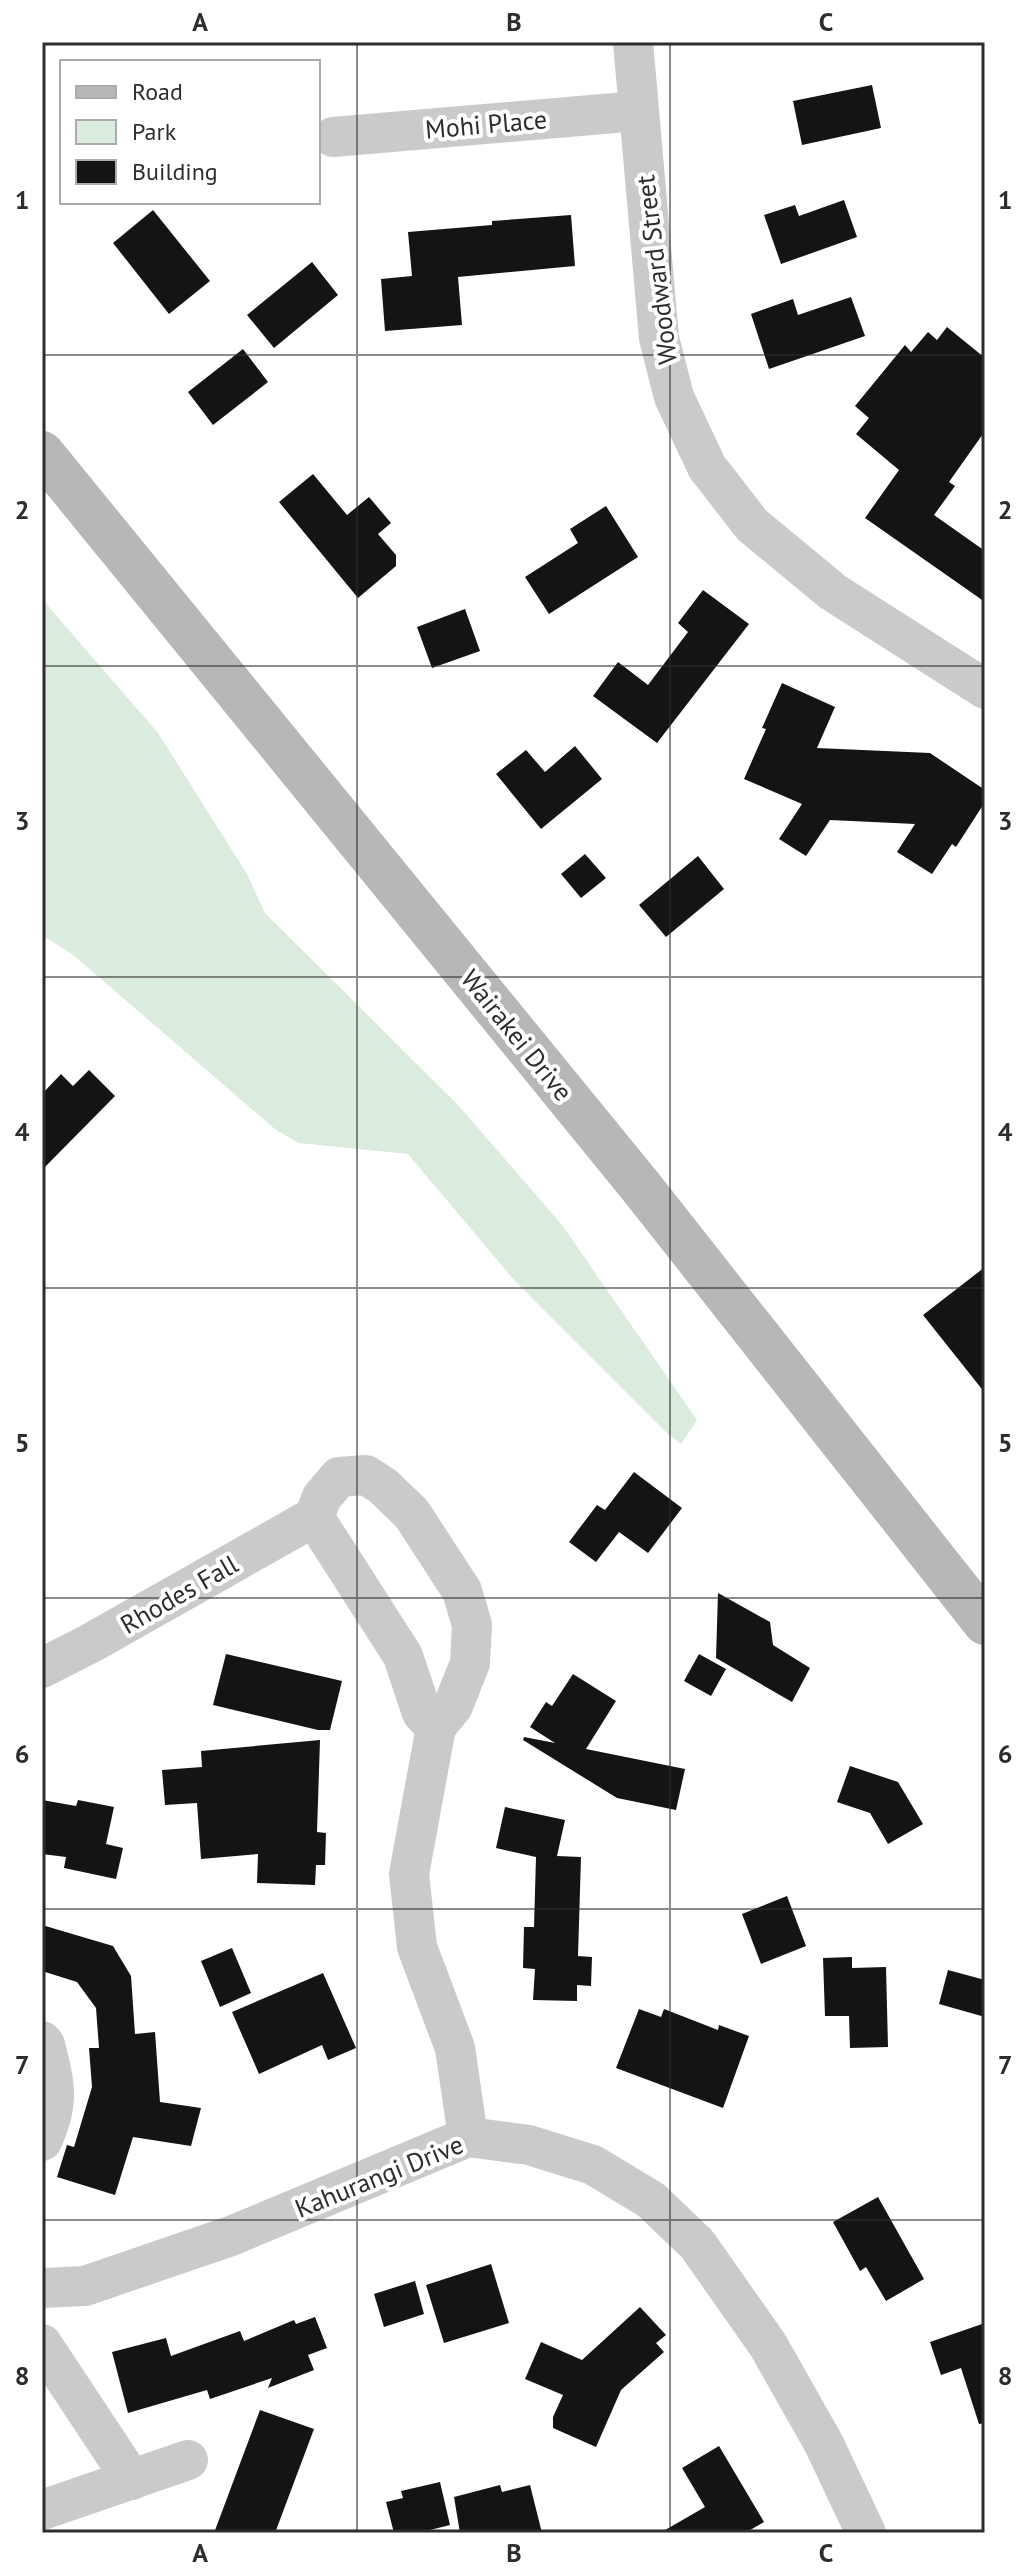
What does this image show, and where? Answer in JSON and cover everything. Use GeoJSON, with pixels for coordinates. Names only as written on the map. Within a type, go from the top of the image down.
{"type":"FeatureCollection","features":[{"type":"Feature","properties":{"kind":"main road","name":"Wairakei Drive"},"geometry":{"type":"LineString","coordinates":[[42,453],[641,1187],[985,1623]]}},
{"type":"Feature","properties":{"kind":"street","name":"Woodward Street"},"geometry":{"type":"LineString","coordinates":[[633,42],[659,338],[674,397],[707,467],[752,525],[833,592],[985,689]]}},
{"type":"Feature","properties":{"kind":"street","name":"Mohi Place"},"geometry":{"type":"LineString","coordinates":[[333,137],[638,111]]}},
{"type":"Feature","properties":{"kind":"street"},"geometry":{"type":"LineString","coordinates":[[436,1727],[422,1713],[403,1656],[314,1517],[322,1497],[339,1477],[366,1475],[383,1486],[412,1514],[462,1591],[472,1625],[470,1663],[453,1706],[436,1727],[409,1874],[417,1947],[455,2048],[468,2137]]}},
{"type":"Feature","properties":{"kind":"street","name":"Rhodes Fall"},"geometry":{"type":"LineString","coordinates":[[42,1668],[314,1517]]}},
{"type":"Feature","properties":{"kind":"street"},"geometry":{"type":"LineString","coordinates":[[42,2041],[56,2088],[51,2123],[42,2141]]}},
{"type":"Feature","properties":{"kind":"street","name":"Kahurangi Drive"},"geometry":{"type":"LineString","coordinates":[[42,2288],[85,2286],[231,2236],[468,2137],[529,2145],[593,2165],[651,2200],[697,2244],[768,2345],[824,2444],[866,2533]]}},
{"type":"Feature","properties":{"kind":"street"},"geometry":{"type":"LineString","coordinates":[[42,2344],[132,2480]]}},
{"type":"Feature","properties":{"kind":"street"},"geometry":{"type":"LineString","coordinates":[[42,2510],[188,2460]]}},
{"type":"Feature","properties":{"kind":"green space"},"geometry":{"type":"Polygon","coordinates":[[[42,599],[158,733],[247,874],[265,913],[459,1106],[562,1225],[697,1420],[681,1444],[514,1280],[408,1154],[299,1143],[276,1130],[72,954],[42,935],[42,599]]]}},
{"type":"Feature","properties":{"kind":"building"},"geometry":{"type":"Polygon","coordinates":[[[872,85],[881,128],[802,145],[793,101],[872,85]]]}},
{"type":"Feature","properties":{"kind":"building"},"geometry":{"type":"Polygon","coordinates":[[[844,200],[857,237],[781,264],[764,215],[795,205],[799,216],[844,200]]]}},
{"type":"Feature","properties":{"kind":"building"},"geometry":{"type":"Polygon","coordinates":[[[153,210],[210,281],[169,314],[113,243],[153,210]]]}},
{"type":"Feature","properties":{"kind":"building"},"geometry":{"type":"Polygon","coordinates":[[[571,215],[575,266],[458,277],[462,325],[385,331],[381,279],[412,276],[408,232],[571,215]]]}},
{"type":"Feature","properties":{"kind":"building"},"geometry":{"type":"Polygon","coordinates":[[[312,262],[338,295],[274,348],[247,315],[312,262]]]}},
{"type":"Feature","properties":{"kind":"building"},"geometry":{"type":"Polygon","coordinates":[[[851,297],[865,336],[769,369],[751,314],[793,299],[798,315],[851,297]]]}},
{"type":"Feature","properties":{"kind":"building"},"geometry":{"type":"Polygon","coordinates":[[[947,327],[985,358],[985,431],[949,482],[955,486],[934,515],[985,551],[985,602],[865,518],[899,470],[856,434],[869,418],[855,406],[905,345],[911,352],[928,332],[937,340],[947,327]]]}},
{"type":"Feature","properties":{"kind":"building"},"geometry":{"type":"Polygon","coordinates":[[[243,349],[268,382],[213,425],[188,392],[243,349]]]}},
{"type":"Feature","properties":{"kind":"building"},"geometry":{"type":"Polygon","coordinates":[[[313,474],[347,515],[369,497],[391,523],[378,534],[396,555],[396,566],[358,598],[279,502],[313,474]]]}},
{"type":"Feature","properties":{"kind":"building"},"geometry":{"type":"Polygon","coordinates":[[[606,506],[638,557],[549,614],[525,577],[578,543],[570,529],[606,506]]]}},
{"type":"Feature","properties":{"kind":"building"},"geometry":{"type":"Polygon","coordinates":[[[703,590],[749,624],[657,743],[593,696],[618,662],[648,685],[688,632],[678,623],[703,590]]]}},
{"type":"Feature","properties":{"kind":"building"},"geometry":{"type":"Polygon","coordinates":[[[465,609],[480,651],[432,668],[417,627],[465,609]]]}},
{"type":"Feature","properties":{"kind":"building"},"geometry":{"type":"Polygon","coordinates":[[[782,683],[835,707],[817,748],[930,753],[985,790],[985,802],[956,847],[952,844],[932,874],[897,852],[915,824],[830,820],[806,856],[779,839],[802,804],[744,779],[782,683]]]}},
{"type":"Feature","properties":{"kind":"building"},"geometry":{"type":"Polygon","coordinates":[[[575,746],[602,779],[541,829],[496,774],[526,750],[545,772],[575,746]]]}},
{"type":"Feature","properties":{"kind":"building"},"geometry":{"type":"Polygon","coordinates":[[[585,854],[606,878],[581,898],[561,874],[585,854]]]}},
{"type":"Feature","properties":{"kind":"building"},"geometry":{"type":"Polygon","coordinates":[[[698,856],[724,889],[666,937],[639,905],[698,856]]]}},
{"type":"Feature","properties":{"kind":"building"},"geometry":{"type":"Polygon","coordinates":[[[89,1070],[115,1096],[42,1170],[42,1094],[61,1074],[73,1086],[89,1070]]]}},
{"type":"Feature","properties":{"kind":"building"},"geometry":{"type":"Polygon","coordinates":[[[985,1267],[985,1393],[923,1315],[985,1267]]]}},
{"type":"Feature","properties":{"kind":"building"},"geometry":{"type":"Polygon","coordinates":[[[634,1472],[682,1508],[648,1553],[619,1532],[596,1562],[569,1542],[597,1505],[605,1510],[634,1472]]]}},
{"type":"Feature","properties":{"kind":"building"},"geometry":{"type":"Polygon","coordinates":[[[718,1593],[770,1622],[773,1645],[810,1668],[792,1702],[716,1658],[718,1593]]]}},
{"type":"Feature","properties":{"kind":"building"},"geometry":{"type":"Polygon","coordinates":[[[226,1654],[342,1681],[330,1730],[318,1730],[213,1705],[226,1654]]]}},
{"type":"Feature","properties":{"kind":"building"},"geometry":{"type":"Polygon","coordinates":[[[699,1654],[726,1669],[711,1696],[684,1681],[699,1654]]]}},
{"type":"Feature","properties":{"kind":"building"},"geometry":{"type":"Polygon","coordinates":[[[573,1674],[616,1701],[586,1749],[685,1769],[676,1810],[617,1798],[523,1740],[524,1737],[555,1743],[530,1727],[546,1702],[552,1706],[573,1674]]]}},
{"type":"Feature","properties":{"kind":"building"},"geometry":{"type":"Polygon","coordinates":[[[320,1740],[317,1832],[326,1833],[325,1865],[316,1865],[315,1885],[257,1883],[258,1854],[201,1859],[197,1803],[165,1805],[162,1770],[202,1767],[201,1751],[320,1740]]]}},
{"type":"Feature","properties":{"kind":"building"},"geometry":{"type":"Polygon","coordinates":[[[850,1766],[898,1782],[923,1824],[888,1844],[870,1813],[837,1802],[850,1766]]]}},
{"type":"Feature","properties":{"kind":"building"},"geometry":{"type":"Polygon","coordinates":[[[42,1800],[76,1806],[78,1800],[114,1807],[106,1844],[123,1848],[116,1879],[64,1868],[66,1857],[42,1854],[42,1800]]]}},
{"type":"Feature","properties":{"kind":"building"},"geometry":{"type":"Polygon","coordinates":[[[505,1807],[565,1820],[557,1856],[581,1857],[578,1956],[592,1957],[591,1986],[577,1985],[577,2001],[533,2000],[535,1969],[523,1968],[524,1927],[534,1927],[536,1857],[496,1848],[505,1807]]]}},
{"type":"Feature","properties":{"kind":"building"},"geometry":{"type":"Polygon","coordinates":[[[787,1896],[806,1946],[761,1964],[742,1914],[787,1896]]]}},
{"type":"Feature","properties":{"kind":"building"},"geometry":{"type":"Polygon","coordinates":[[[42,1925],[113,1946],[131,1976],[135,2034],[155,2032],[160,2102],[201,2108],[191,2146],[133,2137],[115,2195],[57,2177],[67,2145],[74,2147],[92,2087],[89,2048],[99,2048],[96,2008],[77,1982],[42,1971],[42,1925]]]}},
{"type":"Feature","properties":{"kind":"building"},"geometry":{"type":"Polygon","coordinates":[[[232,1948],[251,1993],[220,2007],[201,1961],[232,1948]]]}},
{"type":"Feature","properties":{"kind":"building"},"geometry":{"type":"Polygon","coordinates":[[[852,1957],[852,1968],[886,1967],[888,2047],[850,2048],[849,2016],[825,2016],[823,1958],[852,1957]]]}},
{"type":"Feature","properties":{"kind":"building"},"geometry":{"type":"Polygon","coordinates":[[[948,1970],[985,1980],[985,2017],[939,2004],[948,1970]]]}},
{"type":"Feature","properties":{"kind":"building"},"geometry":{"type":"Polygon","coordinates":[[[323,1973],[356,2048],[328,2060],[322,2045],[259,2074],[232,2012],[323,1973]]]}},
{"type":"Feature","properties":{"kind":"building"},"geometry":{"type":"Polygon","coordinates":[[[639,2009],[661,2017],[664,2009],[718,2030],[719,2025],[749,2036],[723,2108],[616,2068],[639,2009]]]}},
{"type":"Feature","properties":{"kind":"building"},"geometry":{"type":"Polygon","coordinates":[[[878,2197],[924,2279],[886,2301],[866,2267],[860,2271],[833,2222],[878,2197]]]}},
{"type":"Feature","properties":{"kind":"building"},"geometry":{"type":"Polygon","coordinates":[[[491,2264],[509,2323],[444,2343],[426,2285],[491,2264]]]}},
{"type":"Feature","properties":{"kind":"building"},"geometry":{"type":"Polygon","coordinates":[[[415,2281],[424,2314],[384,2327],[374,2294],[415,2281]]]}},
{"type":"Feature","properties":{"kind":"building"},"geometry":{"type":"Polygon","coordinates":[[[640,2307],[666,2335],[656,2343],[664,2352],[621,2390],[596,2447],[553,2428],[553,2417],[563,2395],[525,2379],[541,2342],[582,2360],[640,2307]]]}},
{"type":"Feature","properties":{"kind":"building"},"geometry":{"type":"Polygon","coordinates":[[[315,2317],[327,2348],[308,2355],[314,2370],[268,2388],[272,2378],[210,2399],[207,2390],[128,2413],[112,2352],[166,2338],[171,2356],[240,2331],[244,2341],[294,2320],[296,2324],[315,2317]]]}},
{"type":"Feature","properties":{"kind":"building"},"geometry":{"type":"Polygon","coordinates":[[[985,2323],[985,2423],[979,2424],[961,2368],[941,2375],[930,2342],[985,2323]]]}},
{"type":"Feature","properties":{"kind":"building"},"geometry":{"type":"Polygon","coordinates":[[[260,2410],[314,2429],[275,2533],[214,2533],[260,2410]]]}},
{"type":"Feature","properties":{"kind":"building"},"geometry":{"type":"Polygon","coordinates":[[[719,2446],[764,2522],[745,2533],[660,2533],[705,2507],[682,2468],[719,2446]]]}},
{"type":"Feature","properties":{"kind":"building"},"geometry":{"type":"Polygon","coordinates":[[[440,2482],[450,2525],[418,2533],[394,2533],[386,2502],[403,2498],[401,2491],[440,2482]]]}},
{"type":"Feature","properties":{"kind":"building"},"geometry":{"type":"Polygon","coordinates":[[[500,2485],[502,2492],[530,2485],[542,2533],[460,2533],[454,2497],[500,2485]]]}}]}
